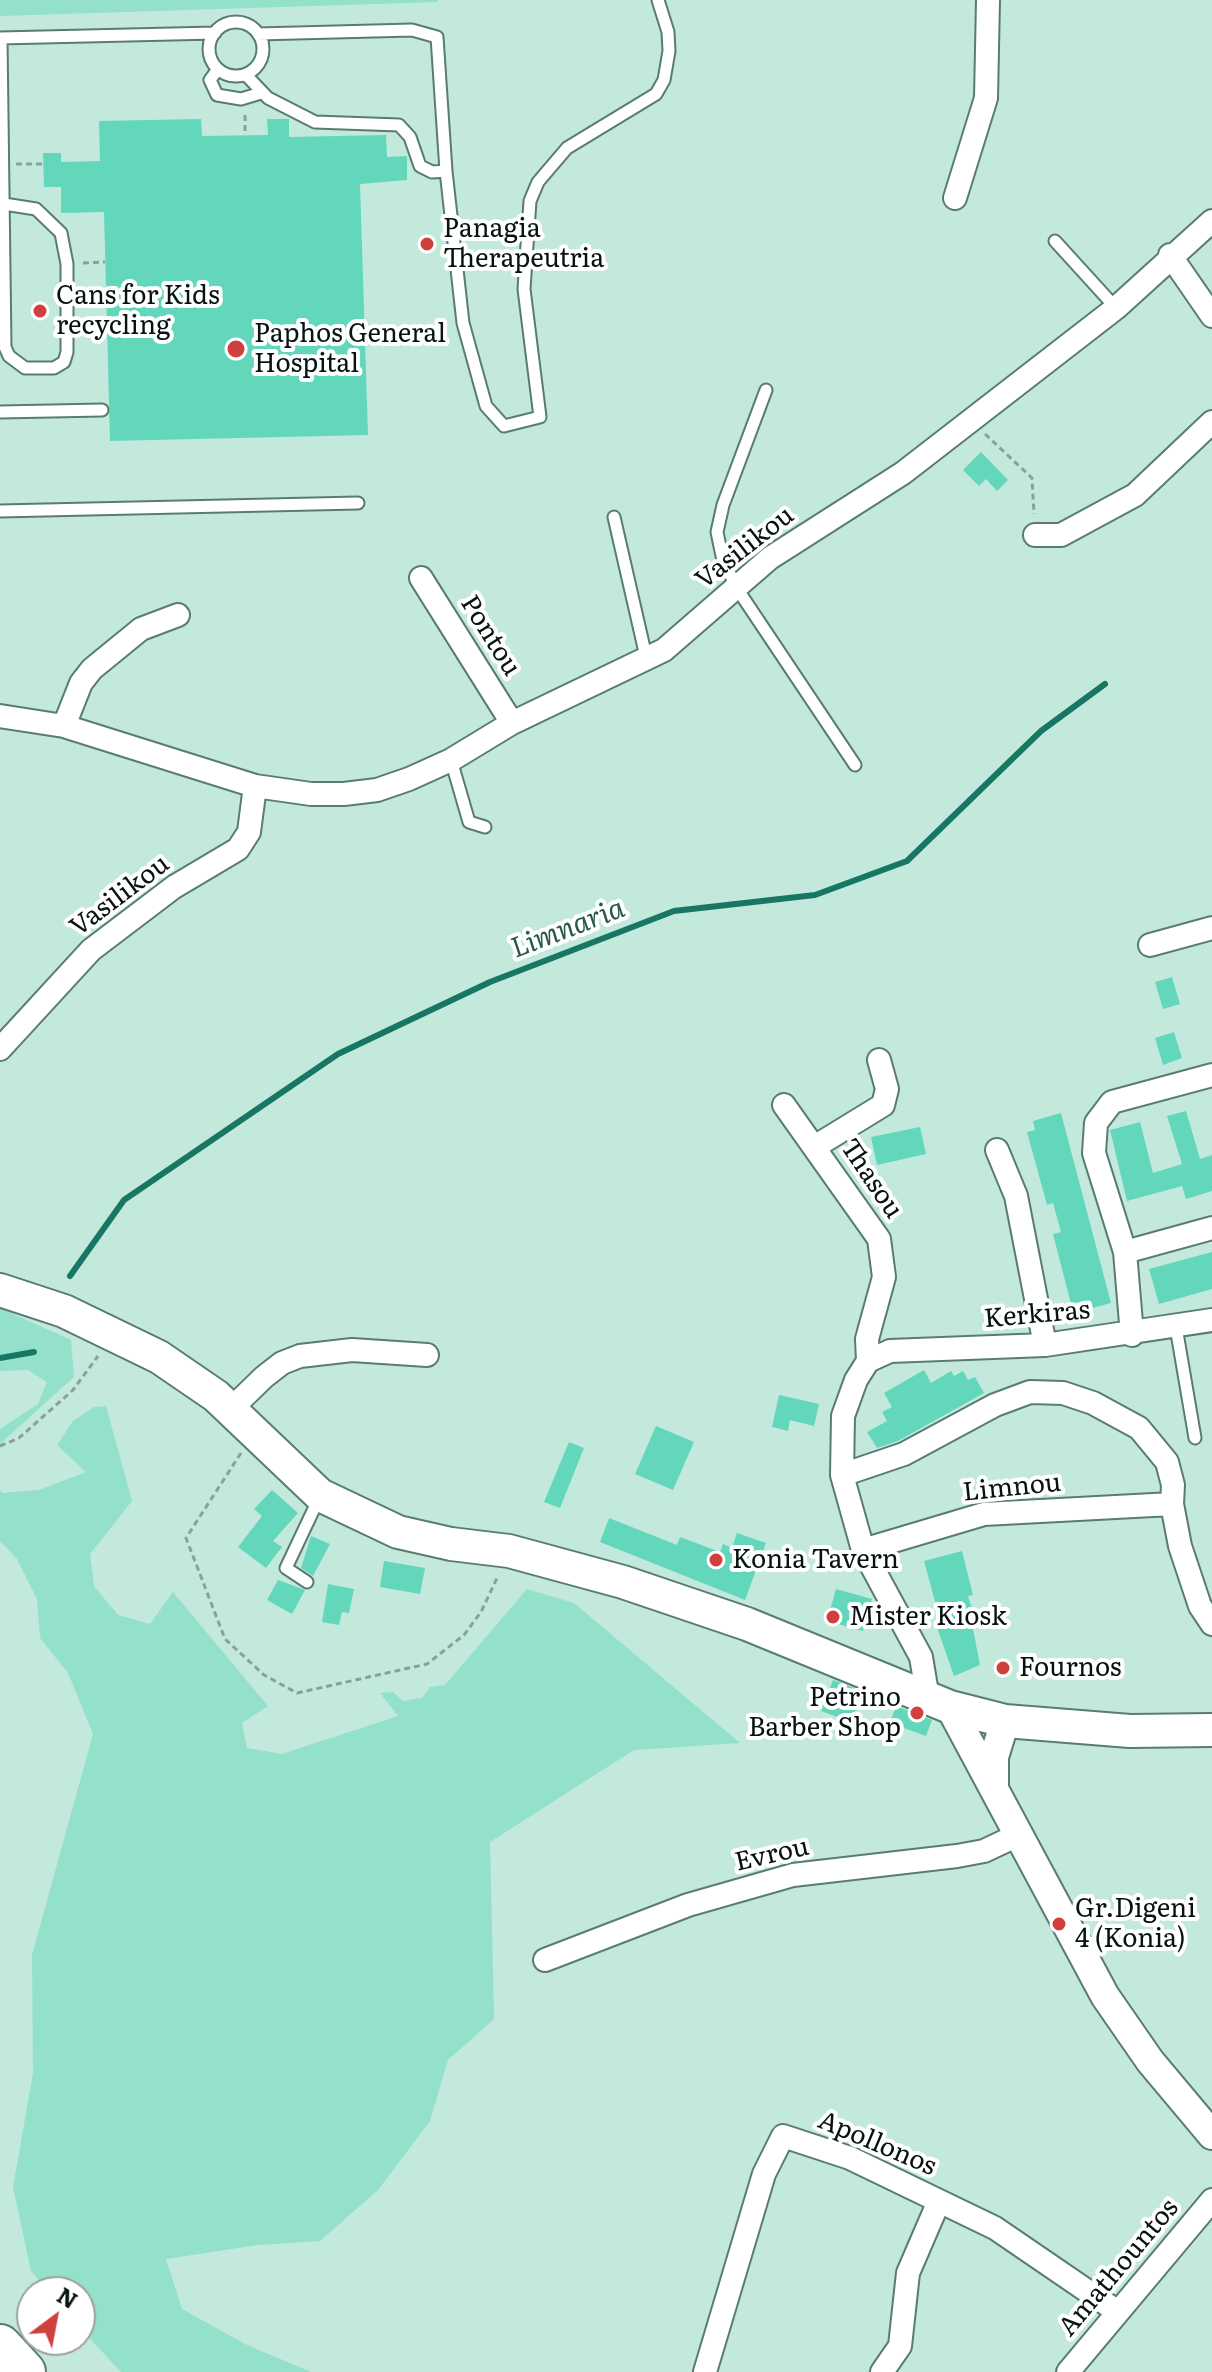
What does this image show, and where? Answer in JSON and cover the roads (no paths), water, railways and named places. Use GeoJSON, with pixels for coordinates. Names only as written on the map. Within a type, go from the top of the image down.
{"type":"FeatureCollection","features":[{"type":"Feature","properties":{"kind":"highway"},"geometry":{"type":"LineString","coordinates":[[0,2346],[24,2372]]}},
{"type":"Feature","properties":{"kind":"main road"},"geometry":{"type":"LineString","coordinates":[[0,1290],[64,1311],[115,1334],[187,1375],[231,1409],[320,1495],[398,1532],[451,1544],[509,1551],[578,1568],[708,1610],[939,1703],[1005,1721],[1130,1731],[1212,1730]]}},
{"type":"Feature","properties":{"kind":"street"},"geometry":{"type":"LineString","coordinates":[[955,198],[986,98],[988,0]]}},
{"type":"Feature","properties":{"kind":"street","name":"Vasilikou"},"geometry":{"type":"LineString","coordinates":[[0,716],[64,726],[255,786],[311,794],[377,790],[451,760],[512,723],[647,661],[770,558],[903,473],[971,421],[1116,308],[1170,255],[1212,221]]}},
{"type":"Feature","properties":{"kind":"street"},"geometry":{"type":"LineString","coordinates":[[1170,255],[1212,316]]}},
{"type":"Feature","properties":{"kind":"street"},"geometry":{"type":"LineString","coordinates":[[1035,535],[1061,535],[1135,495],[1212,422]]}},
{"type":"Feature","properties":{"kind":"street","name":"Pontou"},"geometry":{"type":"LineString","coordinates":[[421,578],[512,723]]}},
{"type":"Feature","properties":{"kind":"street"},"geometry":{"type":"LineString","coordinates":[[64,726],[81,683],[92,669],[141,629],[178,615]]}},
{"type":"Feature","properties":{"kind":"street","name":"Vasilikou"},"geometry":{"type":"LineString","coordinates":[[0,1049],[91,950],[163,895],[238,849],[249,832],[255,786]]}},
{"type":"Feature","properties":{"kind":"street"},"geometry":{"type":"LineString","coordinates":[[1150,945],[1212,928]]}},
{"type":"Feature","properties":{"kind":"street"},"geometry":{"type":"LineString","coordinates":[[816,1146],[883,1105],[887,1089],[879,1060]]}},
{"type":"Feature","properties":{"kind":"street"},"geometry":{"type":"LineString","coordinates":[[1132,1335],[1125,1252],[1094,1153],[1096,1123],[1112,1102],[1212,1075]]}},
{"type":"Feature","properties":{"kind":"street","name":"Thasou"},"geometry":{"type":"LineString","coordinates":[[784,1105],[879,1239],[884,1277],[867,1339],[868,1361],[856,1380],[843,1416],[842,1475],[863,1550],[921,1657],[939,1703]]}},
{"type":"Feature","properties":{"kind":"street"},"geometry":{"type":"LineString","coordinates":[[997,1150],[1016,1196],[1045,1345]]}},
{"type":"Feature","properties":{"kind":"street"},"geometry":{"type":"LineString","coordinates":[[1125,1252],[1212,1228]]}},
{"type":"Feature","properties":{"kind":"street","name":"Kerkiras"},"geometry":{"type":"LineString","coordinates":[[868,1361],[890,1351],[1045,1345],[1132,1335],[1212,1320]]}},
{"type":"Feature","properties":{"kind":"street"},"geometry":{"type":"LineString","coordinates":[[231,1409],[282,1363],[300,1356],[352,1350],[427,1355]]}},
{"type":"Feature","properties":{"kind":"street"},"geometry":{"type":"LineString","coordinates":[[842,1475],[904,1454],[995,1405],[1030,1392],[1047,1391],[1085,1400],[1139,1428],[1167,1462],[1173,1485],[1172,1504],[1180,1546],[1200,1606],[1212,1624]]}},
{"type":"Feature","properties":{"kind":"street","name":"Limnou"},"geometry":{"type":"LineString","coordinates":[[863,1550],[984,1514],[1172,1504]]}},
{"type":"Feature","properties":{"kind":"street"},"geometry":{"type":"LineString","coordinates":[[939,1703],[994,1789],[1105,1996],[1150,2061],[1212,2135]]}},
{"type":"Feature","properties":{"kind":"street"},"geometry":{"type":"LineString","coordinates":[[994,1789],[994,1757],[1005,1721]]}},
{"type":"Feature","properties":{"kind":"street","name":"Evrou"},"geometry":{"type":"LineString","coordinates":[[545,1960],[688,1905],[793,1875],[957,1856],[984,1851],[1018,1835]]}},
{"type":"Feature","properties":{"kind":"street","name":"Apollonos"},"geometry":{"type":"LineString","coordinates":[[705,2372],[764,2174],[783,2136],[850,2158],[995,2228],[1118,2312]]}},
{"type":"Feature","properties":{"kind":"street","name":"Amathountos"},"geometry":{"type":"LineString","coordinates":[[1068,2372],[1212,2200]]}},
{"type":"Feature","properties":{"kind":"street"},"geometry":{"type":"LineString","coordinates":[[882,2372],[900,2346],[908,2273],[939,2201]]}},
{"type":"Feature","properties":{"kind":"lane"},"geometry":{"type":"LineString","coordinates":[[258,34],[262,42],[262,59],[246,75],[226,75],[218,69],[209,52],[215,33],[228,23],[237,22],[258,34],[412,30],[432,33],[440,45],[446,171],[463,323],[486,406],[504,426],[540,417],[524,289],[530,201],[538,182],[567,148],[656,94],[664,80],[669,51],[668,32],[658,0]]}},
{"type":"Feature","properties":{"kind":"lane"},"geometry":{"type":"LineString","coordinates":[[4,204],[26,205],[49,218],[61,233],[67,264],[67,352],[64,362],[54,368],[25,368],[9,356],[5,347],[1,38],[215,33]]}},
{"type":"Feature","properties":{"kind":"lane"},"geometry":{"type":"LineString","coordinates":[[218,69],[211,76],[212,91],[227,99],[244,99],[261,93]]}},
{"type":"Feature","properties":{"kind":"lane"},"geometry":{"type":"LineString","coordinates":[[246,75],[261,93],[315,122],[399,125],[410,137],[420,166],[432,172],[446,171]]}},
{"type":"Feature","properties":{"kind":"lane"},"geometry":{"type":"LineString","coordinates":[[1055,241],[1116,308]]}},
{"type":"Feature","properties":{"kind":"lane"},"geometry":{"type":"LineString","coordinates":[[766,390],[723,505],[717,532],[722,556],[736,587],[855,765]]}},
{"type":"Feature","properties":{"kind":"lane"},"geometry":{"type":"LineString","coordinates":[[0,412],[102,410]]}},
{"type":"Feature","properties":{"kind":"lane"},"geometry":{"type":"LineString","coordinates":[[0,511],[358,503]]}},
{"type":"Feature","properties":{"kind":"lane"},"geometry":{"type":"LineString","coordinates":[[614,517],[647,661]]}},
{"type":"Feature","properties":{"kind":"lane"},"geometry":{"type":"LineString","coordinates":[[451,760],[469,822],[485,827]]}},
{"type":"Feature","properties":{"kind":"lane"},"geometry":{"type":"LineString","coordinates":[[1176,1327],[1195,1438]]}},
{"type":"Feature","properties":{"kind":"lane"},"geometry":{"type":"LineString","coordinates":[[307,1582],[286,1568],[320,1495]]}},
{"type":"Feature","properties":{"kind":"waterway","name":"Limnaria"},"geometry":{"type":"LineString","coordinates":[[70,1276],[124,1200],[338,1054],[490,982],[674,911],[815,895],[907,861],[1041,731],[1105,684]]}},
{"type":"Feature","properties":{"kind":"waterway","name":"Limnaria"},"geometry":{"type":"LineString","coordinates":[[0,1358],[34,1352]]}},
{"type":"Feature","properties":{"kind":"place","name":"Panagia Therapeutria"},"geometry":{"type":"Point","coordinates":[427,244]}},
{"type":"Feature","properties":{"kind":"place","name":"Cans for Kids recycling"},"geometry":{"type":"Point","coordinates":[40,311]}},
{"type":"Feature","properties":{"kind":"place","name":"Paphos General Hospital"},"geometry":{"type":"Point","coordinates":[236,349]}},
{"type":"Feature","properties":{"kind":"place","name":"Konia Tavern"},"geometry":{"type":"Point","coordinates":[716,1560]}},
{"type":"Feature","properties":{"kind":"place","name":"Mister Kiosk"},"geometry":{"type":"Point","coordinates":[833,1617]}},
{"type":"Feature","properties":{"kind":"place","name":"Fournos"},"geometry":{"type":"Point","coordinates":[1003,1668]}},
{"type":"Feature","properties":{"kind":"place","name":"Petrino Barber Shop"},"geometry":{"type":"Point","coordinates":[917,1713]}},
{"type":"Feature","properties":{"kind":"place","name":"Gr.Digeni 4 (Konia)"},"geometry":{"type":"Point","coordinates":[1059,1924]}}]}
